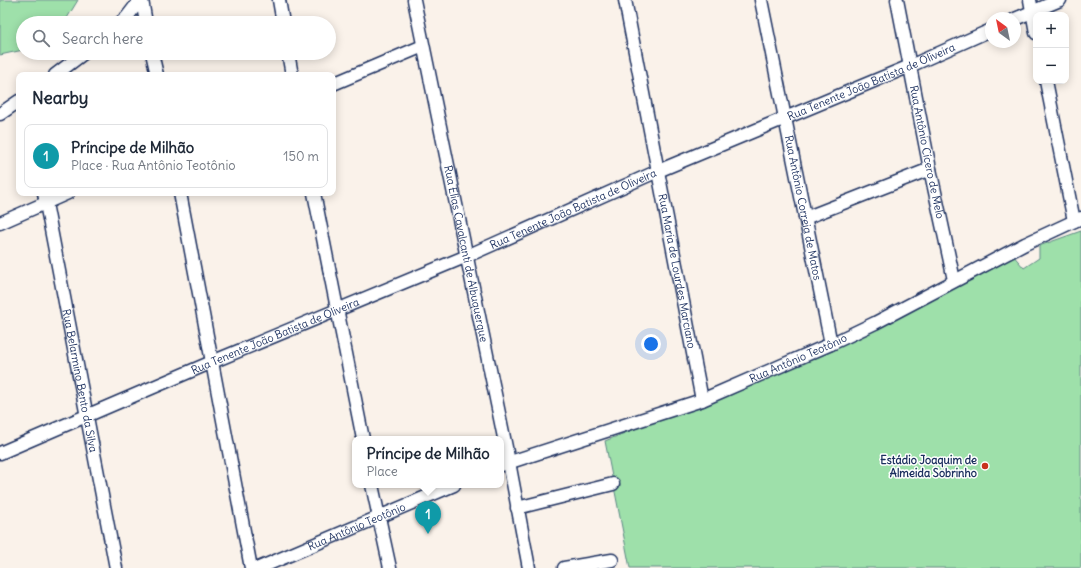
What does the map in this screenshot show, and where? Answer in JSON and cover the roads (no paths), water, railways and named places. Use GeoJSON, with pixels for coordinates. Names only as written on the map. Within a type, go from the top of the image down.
{"type":"FeatureCollection","features":[{"type":"Feature","properties":{"kind":"street"},"geometry":{"type":"LineString","coordinates":[[128,16],[141,0]]}},
{"type":"Feature","properties":{"kind":"street"},"geometry":{"type":"LineString","coordinates":[[141,0],[144,16]]}},
{"type":"Feature","properties":{"kind":"street"},"geometry":{"type":"LineString","coordinates":[[279,0],[282,16]]}},
{"type":"Feature","properties":{"kind":"street","name":"Rua Elias Cavalcanti de Albuquerque"},"geometry":{"type":"LineString","coordinates":[[414,0],[467,256],[500,436]]}},
{"type":"Feature","properties":{"kind":"street","name":"Rua Maria de Lourdes Marciano"},"geometry":{"type":"LineString","coordinates":[[625,0],[702,400]]}},
{"type":"Feature","properties":{"kind":"street","name":"Rua Antônio Correia de Matos"},"geometry":{"type":"LineString","coordinates":[[761,0],[831,344]]}},
{"type":"Feature","properties":{"kind":"street","name":"Rua Antônio Cícero de Melo"},"geometry":{"type":"LineString","coordinates":[[897,0],[930,169],[954,280]]}},
{"type":"Feature","properties":{"kind":"street"},"geometry":{"type":"LineString","coordinates":[[1021,14],[1031,6],[1060,0]]}},
{"type":"Feature","properties":{"kind":"street"},"geometry":{"type":"LineString","coordinates":[[1031,6],[1033,17]]}},
{"type":"Feature","properties":{"kind":"street","name":"Rua Tenente João Batista de Oliveira"},"geometry":{"type":"LineString","coordinates":[[0,453],[87,417],[212,362],[467,256],[658,172],[910,66],[985,33]]}},
{"type":"Feature","properties":{"kind":"street"},"geometry":{"type":"LineString","coordinates":[[336,83],[423,46]]}},
{"type":"Feature","properties":{"kind":"street"},"geometry":{"type":"LineString","coordinates":[[59,72],[75,60]]}},
{"type":"Feature","properties":{"kind":"street"},"geometry":{"type":"LineString","coordinates":[[154,60],[156,72]]}},
{"type":"Feature","properties":{"kind":"street"},"geometry":{"type":"LineString","coordinates":[[289,60],[291,72]]}},
{"type":"Feature","properties":{"kind":"street"},"geometry":{"type":"LineString","coordinates":[[1047,84],[1078,219]]}},
{"type":"Feature","properties":{"kind":"street"},"geometry":{"type":"LineString","coordinates":[[0,114],[16,103]]}},
{"type":"Feature","properties":{"kind":"street"},"geometry":{"type":"LineString","coordinates":[[805,218],[930,169]]}},
{"type":"Feature","properties":{"kind":"street"},"geometry":{"type":"LineString","coordinates":[[181,196],[251,568]]}},
{"type":"Feature","properties":{"kind":"street"},"geometry":{"type":"LineString","coordinates":[[315,196],[362,436]]}},
{"type":"Feature","properties":{"kind":"street"},"geometry":{"type":"LineString","coordinates":[[0,224],[45,198]]}},
{"type":"Feature","properties":{"kind":"street","name":"Rua Belarmino Bento da Silva"},"geometry":{"type":"LineString","coordinates":[[45,198],[116,568]]}},
{"type":"Feature","properties":{"kind":"street","name":"Rua Antônio Teotônio"},"geometry":{"type":"LineString","coordinates":[[505,463],[702,400],[831,344],[896,312],[954,280],[1025,244],[1078,219]]}},
{"type":"Feature","properties":{"kind":"street","name":"Rua Elias Cavalcanti de Albuquerque"},"geometry":{"type":"LineString","coordinates":[[505,463],[517,508],[529,568]]}},
{"type":"Feature","properties":{"kind":"street"},"geometry":{"type":"LineString","coordinates":[[517,508],[613,484]]}},
{"type":"Feature","properties":{"kind":"street"},"geometry":{"type":"LineString","coordinates":[[373,488],[390,568]]}},
{"type":"Feature","properties":{"kind":"street","name":"Rua Antônio Teotônio"},"geometry":{"type":"LineString","coordinates":[[259,568],[447,488]]}},
{"type":"Feature","properties":{"kind":"street"},"geometry":{"type":"LineString","coordinates":[[564,568],[612,560]]}},
{"type":"Feature","properties":{"kind":"place","name":"Estádio Joaquim de Almeida Sobrinho"},"geometry":{"type":"Point","coordinates":[985,466]}},
{"type":"Feature","properties":{"kind":"place","name":"Príncipe de Milhão"},"geometry":{"type":"Point","coordinates":[428,534]}}]}
